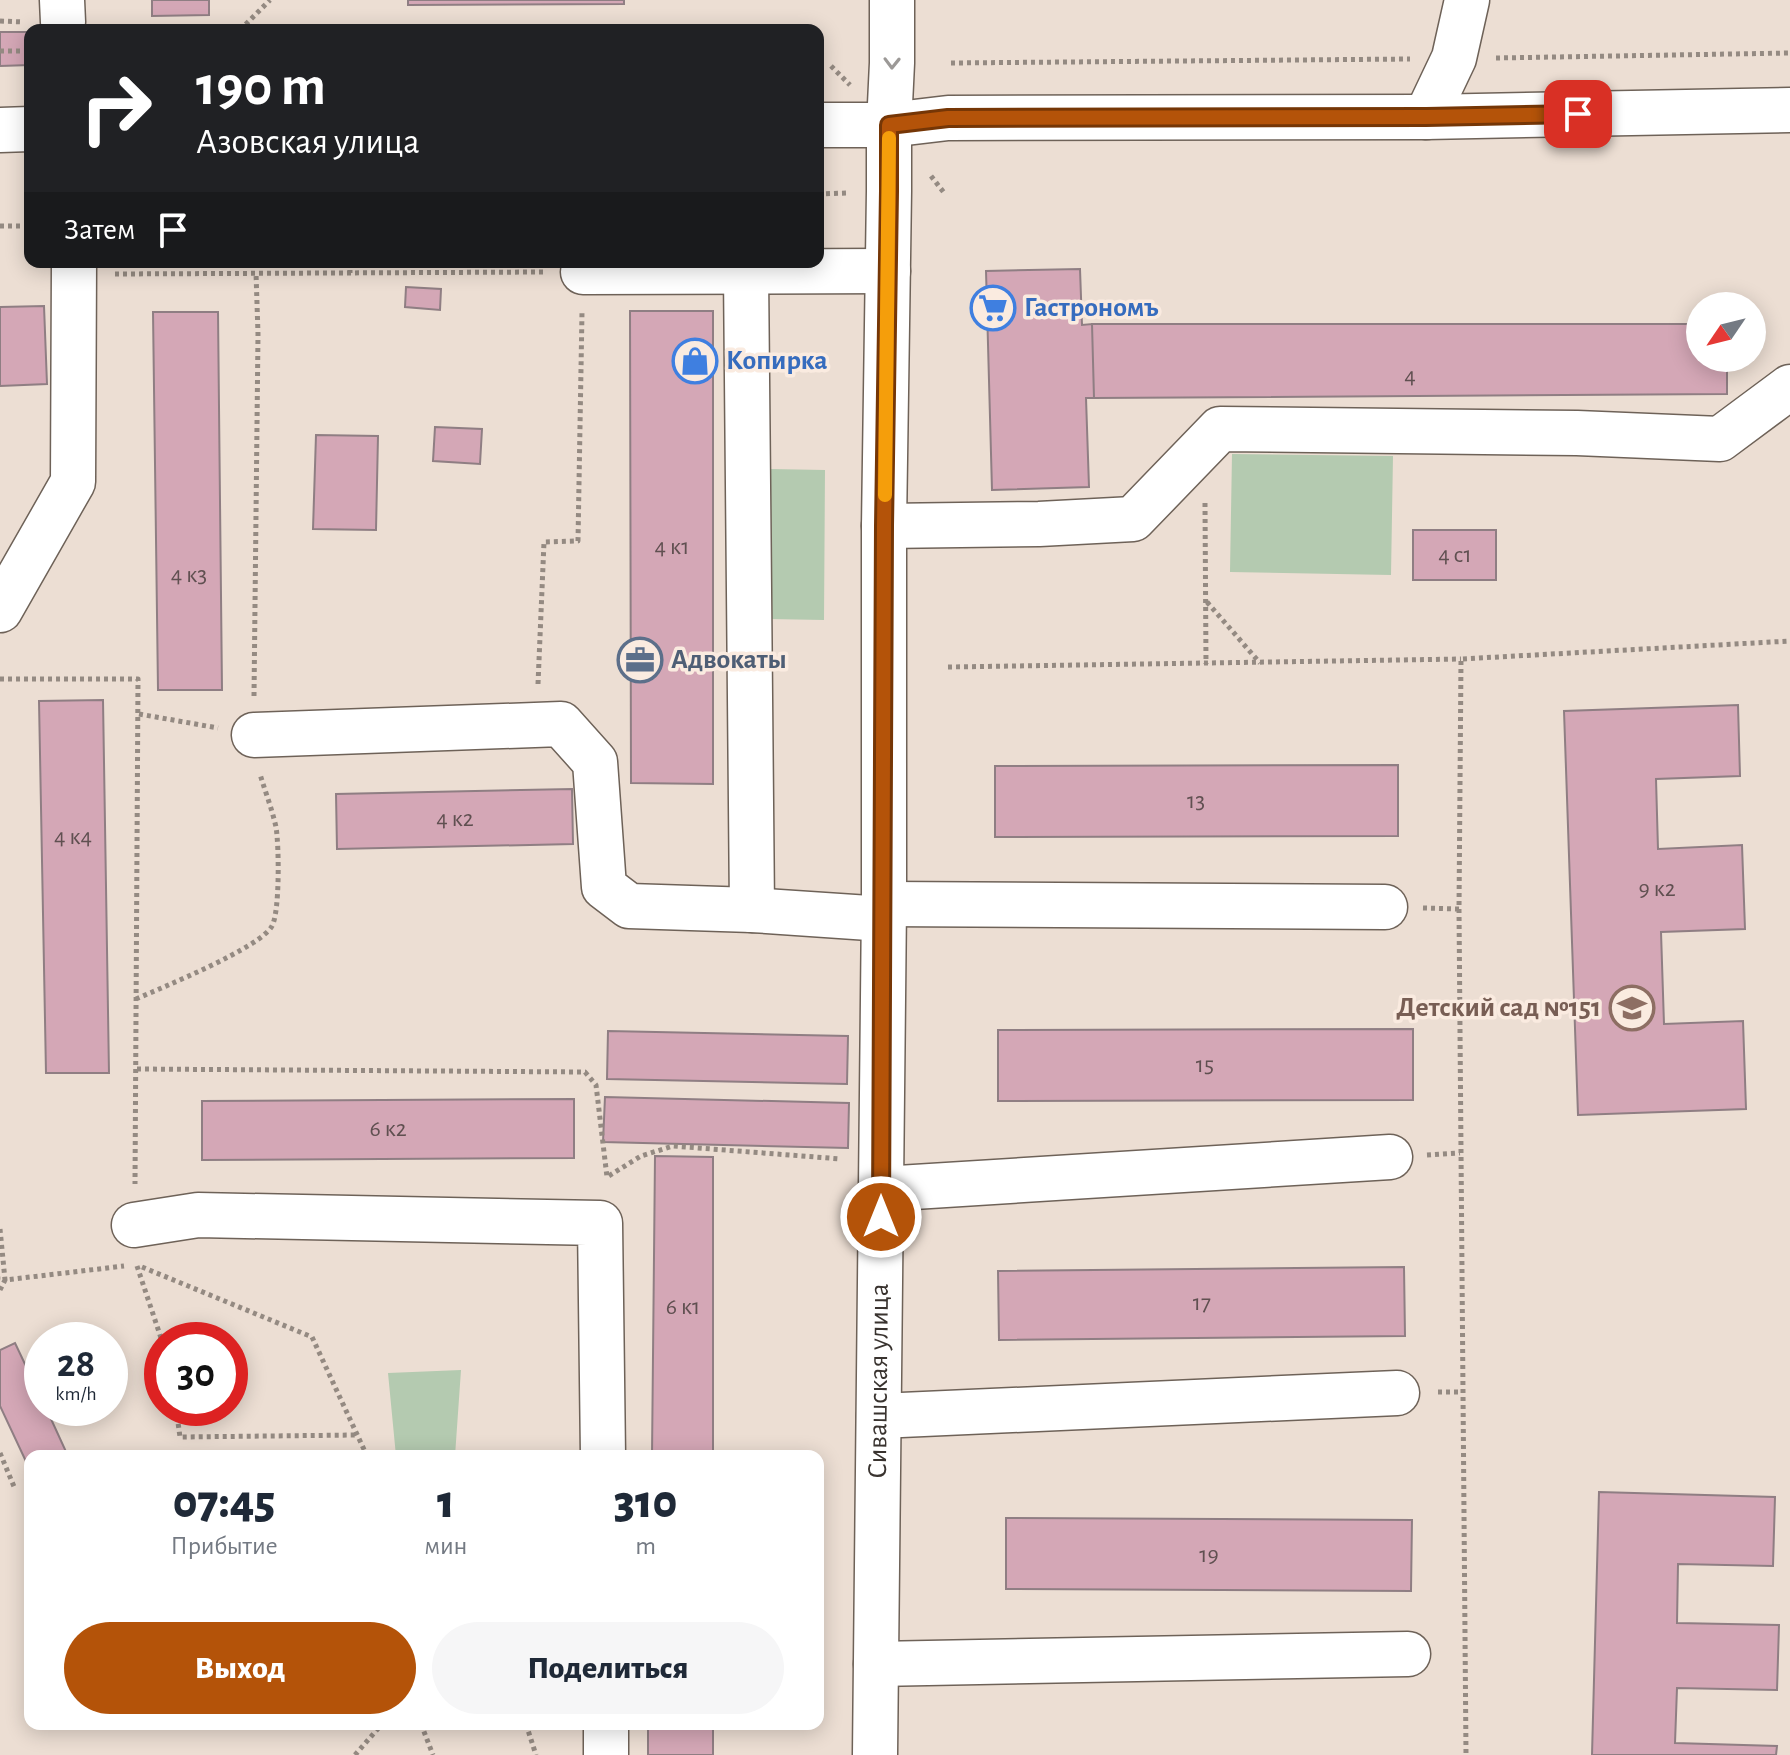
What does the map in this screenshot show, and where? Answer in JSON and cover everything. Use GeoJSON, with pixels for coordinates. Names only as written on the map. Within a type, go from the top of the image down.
{"type":"FeatureCollection","features":[{"type":"Feature","properties":{"kind":"street","name":"Сивашская улица"},"geometry":{"type":"LineString","coordinates":[[875,1755],[882,1189],[884,526],[892,0]]}},
{"type":"Feature","properties":{"kind":"street"},"geometry":{"type":"LineString","coordinates":[[1426,117],[1454,58],[1467,0]]}},
{"type":"Feature","properties":{"kind":"street"},"geometry":{"type":"LineString","coordinates":[[824,125],[889,125],[948,118],[1426,117],[1790,110]]}},
{"type":"Feature","properties":{"kind":"street"},"geometry":{"type":"LineString","coordinates":[[0,130],[24,129]]}},
{"type":"Feature","properties":{"kind":"street"},"geometry":{"type":"LineString","coordinates":[[0,610],[73,482],[74,268]]}},
{"type":"Feature","properties":{"kind":"street"},"geometry":{"type":"LineString","coordinates":[[583,272],[888,271]]}},
{"type":"Feature","properties":{"kind":"street"},"geometry":{"type":"LineString","coordinates":[[746,272],[752,910]]}},
{"type":"Feature","properties":{"kind":"street"},"geometry":{"type":"LineString","coordinates":[[884,526],[1133,519],[1220,429],[1577,433],[1720,439],[1790,387]]}},
{"type":"Feature","properties":{"kind":"street"},"geometry":{"type":"LineString","coordinates":[[254,735],[561,724],[595,762],[604,887],[629,906],[884,911],[1385,907]]}},
{"type":"Feature","properties":{"kind":"street"},"geometry":{"type":"LineString","coordinates":[[882,1189],[1390,1157]]}},
{"type":"Feature","properties":{"kind":"street"},"geometry":{"type":"LineString","coordinates":[[135,1245],[198,1215],[600,1223],[603,1450]]}},
{"type":"Feature","properties":{"kind":"street"},"geometry":{"type":"LineString","coordinates":[[879,1416],[1397,1393]]}},
{"type":"Feature","properties":{"kind":"street"},"geometry":{"type":"LineString","coordinates":[[876,1664],[1408,1654]]}},
{"type":"Feature","properties":{"kind":"street"},"geometry":{"type":"LineString","coordinates":[[606,1730],[606,1755]]}},
{"type":"Feature","properties":{"kind":"path"},"geometry":{"type":"LineString","coordinates":[[246,24],[270,0]]}},
{"type":"Feature","properties":{"kind":"path"},"geometry":{"type":"LineString","coordinates":[[0,51],[24,51]]}},
{"type":"Feature","properties":{"kind":"path"},"geometry":{"type":"LineString","coordinates":[[951,63],[1790,53]]}},
{"type":"Feature","properties":{"kind":"path"},"geometry":{"type":"LineString","coordinates":[[824,194],[836,194]]}},
{"type":"Feature","properties":{"kind":"path"},"geometry":{"type":"LineString","coordinates":[[0,226],[24,226]]}},
{"type":"Feature","properties":{"kind":"path"},"geometry":{"type":"LineString","coordinates":[[74,268],[256,273],[583,272],[578,541],[544,542],[537,683],[561,724]]}},
{"type":"Feature","properties":{"kind":"path"},"geometry":{"type":"LineString","coordinates":[[350,268],[350,273]]}},
{"type":"Feature","properties":{"kind":"path"},"geometry":{"type":"LineString","coordinates":[[136,999],[261,939],[273,925],[277,892],[276,829],[255,758],[254,735],[256,273]]}},
{"type":"Feature","properties":{"kind":"path"},"geometry":{"type":"LineString","coordinates":[[1204,446],[1206,664]]}},
{"type":"Feature","properties":{"kind":"path"},"geometry":{"type":"LineString","coordinates":[[1206,602],[1260,663]]}},
{"type":"Feature","properties":{"kind":"path"},"geometry":{"type":"LineString","coordinates":[[948,667],[1461,659],[1790,641]]}},
{"type":"Feature","properties":{"kind":"path"},"geometry":{"type":"LineString","coordinates":[[1461,659],[1459,909],[1466,1755]]}},
{"type":"Feature","properties":{"kind":"path"},"geometry":{"type":"LineString","coordinates":[[0,679],[138,679],[135,1245],[157,1322]]}},
{"type":"Feature","properties":{"kind":"path"},"geometry":{"type":"LineString","coordinates":[[139,714],[254,735]]}},
{"type":"Feature","properties":{"kind":"path"},"geometry":{"type":"LineString","coordinates":[[1385,907],[1459,909]]}},
{"type":"Feature","properties":{"kind":"path"},"geometry":{"type":"LineString","coordinates":[[137,1069],[585,1072],[596,1085],[607,1177],[641,1156],[673,1146],[842,1159]]}},
{"type":"Feature","properties":{"kind":"path"},"geometry":{"type":"LineString","coordinates":[[0,1229],[0,1290]]}},
{"type":"Feature","properties":{"kind":"path"},"geometry":{"type":"LineString","coordinates":[[2,1279],[135,1245],[312,1337],[364,1450]]}},
{"type":"Feature","properties":{"kind":"path"},"geometry":{"type":"LineString","coordinates":[[178,1426],[180,1437],[357,1435]]}},
{"type":"Feature","properties":{"kind":"path"},"geometry":{"type":"LineString","coordinates":[[0,1453],[15,1489]]}},
{"type":"Feature","properties":{"kind":"path"},"geometry":{"type":"LineString","coordinates":[[355,1755],[377,1730]]}},
{"type":"Feature","properties":{"kind":"path"},"geometry":{"type":"LineString","coordinates":[[423,1730],[433,1755]]}},
{"type":"Feature","properties":{"kind":"path"},"geometry":{"type":"LineString","coordinates":[[528,1730],[536,1755]]}},
{"type":"Feature","properties":{"kind":"green space"},"geometry":{"type":"Polygon","coordinates":[[[1232,454],[1393,456],[1391,575],[1230,572],[1232,454]]]}},
{"type":"Feature","properties":{"kind":"green space"},"geometry":{"type":"Polygon","coordinates":[[[770,469],[825,470],[824,620],[769,619],[770,469]]]}},
{"type":"Feature","properties":{"kind":"green space"},"geometry":{"type":"Polygon","coordinates":[[[461,1370],[455,1450],[395,1450],[388,1373],[461,1370]]]}},
{"type":"Feature","properties":{"kind":"building"},"geometry":{"type":"Polygon","coordinates":[[[152,0],[209,0],[209,15],[152,16],[152,0]]]}},
{"type":"Feature","properties":{"kind":"building"},"geometry":{"type":"Polygon","coordinates":[[[408,0],[624,0],[624,4],[408,5],[408,0]]]}},
{"type":"Feature","properties":{"kind":"building"},"geometry":{"type":"Polygon","coordinates":[[[0,32],[24,32],[24,65],[0,66],[0,32]]]}},
{"type":"Feature","properties":{"kind":"building"},"geometry":{"type":"Polygon","coordinates":[[[1080,269],[1082,325],[1092,324],[1094,398],[1086,398],[1089,487],[992,490],[986,271],[1080,269]]]}},
{"type":"Feature","properties":{"kind":"building"},"geometry":{"type":"Polygon","coordinates":[[[406,287],[441,289],[440,310],[405,307],[406,287]]]}},
{"type":"Feature","properties":{"kind":"building"},"geometry":{"type":"Polygon","coordinates":[[[44,306],[47,384],[0,386],[0,307],[44,306]]]}},
{"type":"Feature","properties":{"kind":"building"},"geometry":{"type":"Polygon","coordinates":[[[630,311],[713,311],[713,784],[631,783],[630,311]]]}},
{"type":"Feature","properties":{"kind":"building"},"geometry":{"type":"Polygon","coordinates":[[[153,312],[218,312],[222,690],[158,690],[153,312]]]}},
{"type":"Feature","properties":{"kind":"building"},"geometry":{"type":"Polygon","coordinates":[[[1092,324],[1686,324],[1686,372],[1727,372],[1727,394],[1094,398],[1092,324]]]}},
{"type":"Feature","properties":{"kind":"building"},"geometry":{"type":"Polygon","coordinates":[[[435,427],[482,429],[480,464],[433,461],[435,427]]]}},
{"type":"Feature","properties":{"kind":"building"},"geometry":{"type":"Polygon","coordinates":[[[316,435],[378,436],[376,530],[313,529],[316,435]]]}},
{"type":"Feature","properties":{"kind":"building"},"geometry":{"type":"Polygon","coordinates":[[[1413,530],[1496,530],[1496,580],[1413,580],[1413,530]]]}},
{"type":"Feature","properties":{"kind":"building"},"geometry":{"type":"Polygon","coordinates":[[[103,700],[109,1073],[46,1073],[39,701],[103,700]]]}},
{"type":"Feature","properties":{"kind":"building"},"geometry":{"type":"Polygon","coordinates":[[[1738,705],[1740,776],[1656,779],[1658,849],[1742,845],[1745,929],[1661,932],[1664,1024],[1743,1021],[1746,1109],[1578,1115],[1564,711],[1738,705]]]}},
{"type":"Feature","properties":{"kind":"building"},"geometry":{"type":"Polygon","coordinates":[[[1398,765],[1398,836],[995,837],[995,766],[1398,765]]]}},
{"type":"Feature","properties":{"kind":"building"},"geometry":{"type":"Polygon","coordinates":[[[572,789],[573,844],[337,849],[336,794],[572,789]]]}},
{"type":"Feature","properties":{"kind":"building"},"geometry":{"type":"Polygon","coordinates":[[[1413,1029],[1413,1100],[998,1101],[998,1030],[1413,1029]]]}},
{"type":"Feature","properties":{"kind":"building"},"geometry":{"type":"Polygon","coordinates":[[[608,1031],[848,1036],[847,1084],[607,1079],[608,1031]]]}},
{"type":"Feature","properties":{"kind":"building"},"geometry":{"type":"Polygon","coordinates":[[[605,1097],[849,1103],[848,1148],[603,1142],[605,1097]]]}},
{"type":"Feature","properties":{"kind":"building"},"geometry":{"type":"Polygon","coordinates":[[[574,1099],[574,1158],[202,1160],[202,1101],[574,1099]]]}},
{"type":"Feature","properties":{"kind":"building"},"geometry":{"type":"Polygon","coordinates":[[[655,1156],[713,1157],[713,1450],[652,1450],[655,1156]]]}},
{"type":"Feature","properties":{"kind":"building"},"geometry":{"type":"Polygon","coordinates":[[[1404,1267],[1405,1336],[999,1340],[998,1271],[1404,1267]]]}},
{"type":"Feature","properties":{"kind":"building"},"geometry":{"type":"Polygon","coordinates":[[[15,1343],[24,1362],[24,1426],[54,1426],[65,1450],[24,1450],[24,1457],[0,1406],[0,1350],[15,1343]]]}},
{"type":"Feature","properties":{"kind":"building"},"geometry":{"type":"Polygon","coordinates":[[[1599,1492],[1775,1497],[1773,1566],[1678,1564],[1677,1623],[1779,1625],[1777,1690],[1677,1688],[1675,1743],[1777,1746],[1776,1755],[1592,1755],[1599,1492]]]}},
{"type":"Feature","properties":{"kind":"building"},"geometry":{"type":"Polygon","coordinates":[[[1006,1518],[1412,1520],[1411,1591],[1006,1589],[1006,1518]]]}},
{"type":"Feature","properties":{"kind":"building"},"geometry":{"type":"Polygon","coordinates":[[[648,1730],[713,1730],[713,1755],[648,1755],[648,1730]]]}},
{"type":"Feature","properties":{"kind":"slow traffic"},"geometry":{"type":"LineString","coordinates":[[885,495],[889,138]]}},
{"type":"Feature","properties":{"kind":"place","name":"Гастрономъ"},"geometry":{"type":"Point","coordinates":[993,308]}},
{"type":"Feature","properties":{"kind":"place","name":"Копирка"},"geometry":{"type":"Point","coordinates":[695,361]}},
{"type":"Feature","properties":{"kind":"place","name":"Адвокаты"},"geometry":{"type":"Point","coordinates":[640,660]}},
{"type":"Feature","properties":{"kind":"place","name":"Детский сад №151"},"geometry":{"type":"Point","coordinates":[1632,1008]}},
{"type":"Feature","properties":{"kind":"route"},"geometry":{"type":"LineString","coordinates":[[881,1217],[889,125],[948,118],[1578,114]]}}]}
